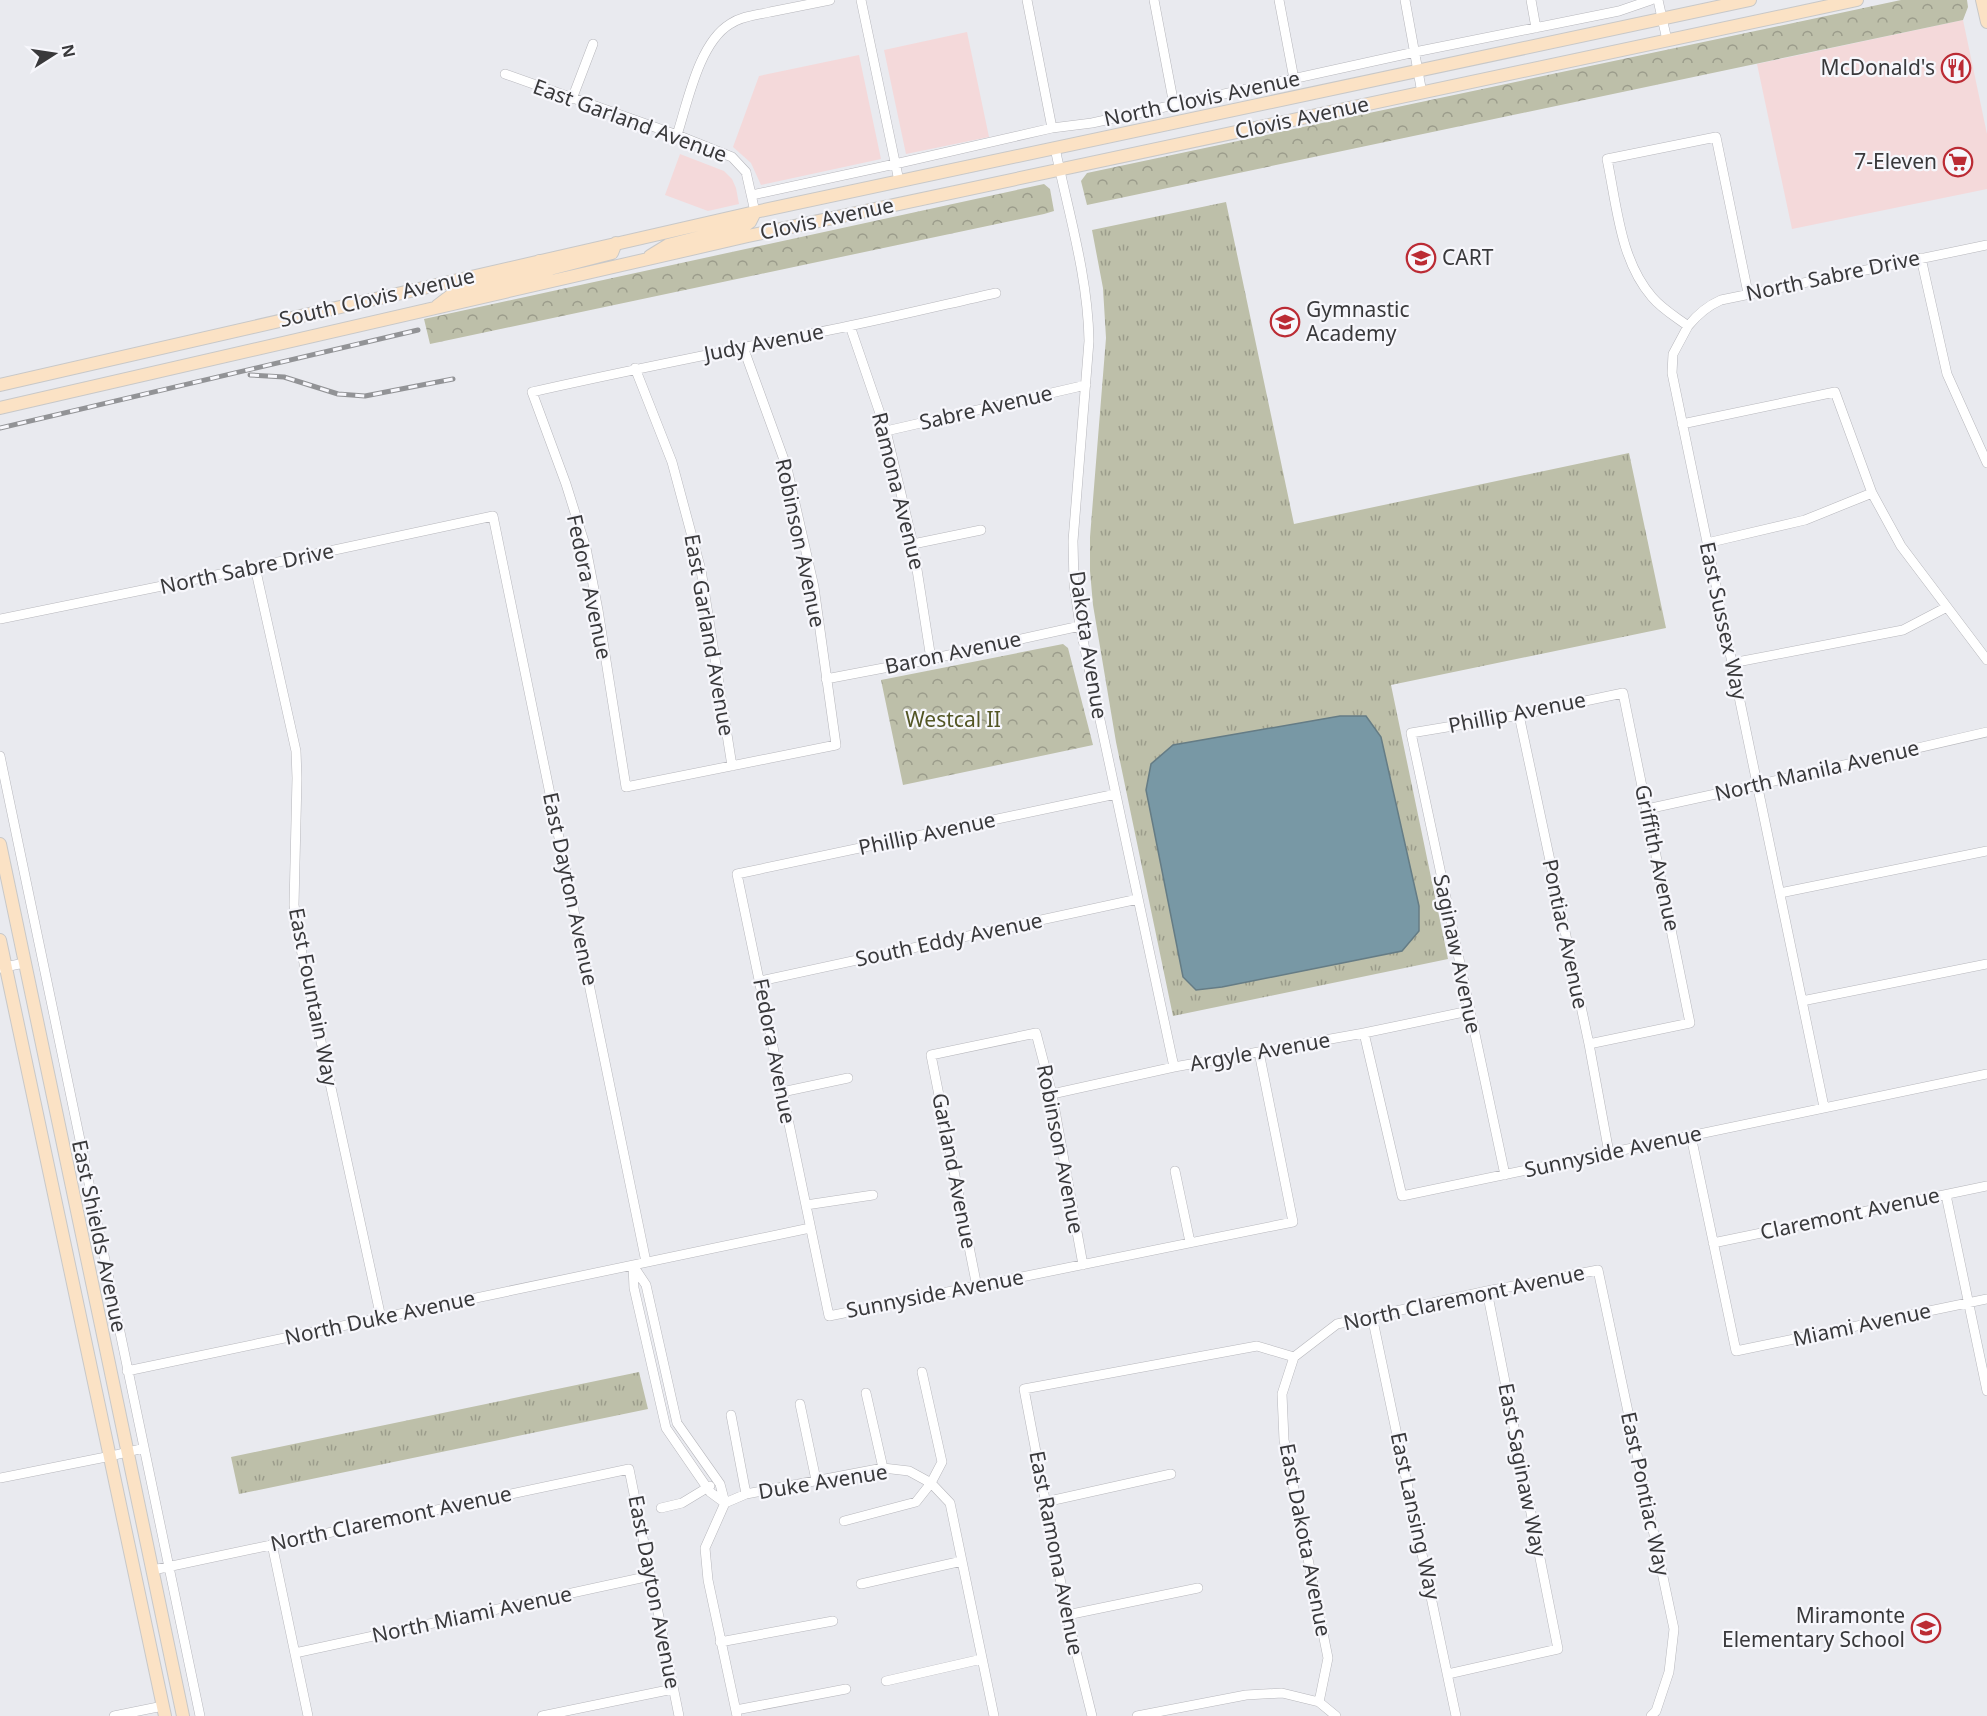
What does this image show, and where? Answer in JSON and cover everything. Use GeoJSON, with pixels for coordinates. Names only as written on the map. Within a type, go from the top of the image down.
{"type":"FeatureCollection","features":[{"type":"Feature","properties":{"kind":"main road","name":"Clovis Avenue"},"geometry":{"type":"LineString","coordinates":[[755,212],[1750,0]]}},
{"type":"Feature","properties":{"kind":"main road","name":"Clovis Avenue"},"geometry":{"type":"LineString","coordinates":[[748,236],[1857,0]]}},
{"type":"Feature","properties":{"kind":"main road"},"geometry":{"type":"LineString","coordinates":[[1982,0],[1987,22]]}},
{"type":"Feature","properties":{"kind":"main road"},"geometry":{"type":"LineString","coordinates":[[644,260],[668,244],[746,225],[755,212]]}},
{"type":"Feature","properties":{"kind":"main road","name":"South Clovis Avenue"},"geometry":{"type":"LineString","coordinates":[[0,385],[755,212]]}},
{"type":"Feature","properties":{"kind":"main road","name":"South Clovis Avenue"},"geometry":{"type":"LineString","coordinates":[[0,408],[748,236]]}},
{"type":"Feature","properties":{"kind":"main road"},"geometry":{"type":"LineString","coordinates":[[543,284],[545,274],[550,269],[612,253],[616,243]]}},
{"type":"Feature","properties":{"kind":"main road"},"geometry":{"type":"LineString","coordinates":[[433,309],[454,293],[535,273],[540,266],[539,261]]}},
{"type":"Feature","properties":{"kind":"main road","name":"East Shields Avenue"},"geometry":{"type":"LineString","coordinates":[[0,844],[183,1716]]}},
{"type":"Feature","properties":{"kind":"main road","name":"East Shields Avenue"},"geometry":{"type":"LineString","coordinates":[[0,940],[3,967],[111,1456],[164,1711]]}},
{"type":"Feature","properties":{"kind":"street"},"geometry":{"type":"LineString","coordinates":[[677,135],[702,58],[713,39],[723,29],[730,23],[748,17],[830,0]]}},
{"type":"Feature","properties":{"kind":"street"},"geometry":{"type":"LineString","coordinates":[[861,0],[899,181]]}},
{"type":"Feature","properties":{"kind":"street"},"geometry":{"type":"LineString","coordinates":[[1027,0],[1052,128]]}},
{"type":"Feature","properties":{"kind":"street"},"geometry":{"type":"LineString","coordinates":[[1154,0],[1174,105]]}},
{"type":"Feature","properties":{"kind":"street"},"geometry":{"type":"LineString","coordinates":[[1279,0],[1294,79]]}},
{"type":"Feature","properties":{"kind":"street"},"geometry":{"type":"LineString","coordinates":[[1405,0],[1422,93]]}},
{"type":"Feature","properties":{"kind":"street"},"geometry":{"type":"LineString","coordinates":[[1531,0],[1536,28]]}},
{"type":"Feature","properties":{"kind":"street","name":"North Clovis Avenue"},"geometry":{"type":"LineString","coordinates":[[752,195],[1052,128],[1092,123],[1415,52],[1619,11],[1651,0]]}},
{"type":"Feature","properties":{"kind":"street"},"geometry":{"type":"LineString","coordinates":[[1658,0],[1666,40]]}},
{"type":"Feature","properties":{"kind":"street"},"geometry":{"type":"LineString","coordinates":[[572,99],[593,44]]}},
{"type":"Feature","properties":{"kind":"street","name":"East Garland Avenue"},"geometry":{"type":"LineString","coordinates":[[505,74],[732,157],[746,172],[755,212]]}},
{"type":"Feature","properties":{"kind":"street"},"geometry":{"type":"LineString","coordinates":[[1688,326],[1654,299],[1634,272],[1627,255],[1607,159],[1716,136],[1748,293]]}},
{"type":"Feature","properties":{"kind":"street","name":"Dakota Avenue"},"geometry":{"type":"LineString","coordinates":[[1054,148],[1089,317],[1086,385],[1073,541],[1074,584],[1080,626],[1174,1067]]}},
{"type":"Feature","properties":{"kind":"street","name":"North Sabre Drive"},"geometry":{"type":"LineString","coordinates":[[1688,326],[1709,305],[1721,300],[1987,245]]}},
{"type":"Feature","properties":{"kind":"street"},"geometry":{"type":"LineString","coordinates":[[1921,258],[1947,374],[1987,463]]}},
{"type":"Feature","properties":{"kind":"street","name":"Judy Avenue"},"geometry":{"type":"LineString","coordinates":[[532,392],[635,368],[850,326],[996,293]]}},
{"type":"Feature","properties":{"kind":"street","name":"Ramona Avenue"},"geometry":{"type":"LineString","coordinates":[[850,326],[886,430],[913,544],[931,659]]}},
{"type":"Feature","properties":{"kind":"street","name":"East Sussex Way"},"geometry":{"type":"LineString","coordinates":[[1688,326],[1672,354],[1671,365],[1824,1107]]}},
{"type":"Feature","properties":{"kind":"street","name":"Robinson Avenue"},"geometry":{"type":"LineString","coordinates":[[732,766],[836,745],[814,587],[787,468],[743,346]]}},
{"type":"Feature","properties":{"kind":"street","name":"East Garland Avenue"},"geometry":{"type":"LineString","coordinates":[[635,368],[672,462],[701,570],[732,766]]}},
{"type":"Feature","properties":{"kind":"street","name":"Sabre Avenue"},"geometry":{"type":"LineString","coordinates":[[886,430],[1086,385]]}},
{"type":"Feature","properties":{"kind":"street","name":"Fedora Avenue"},"geometry":{"type":"LineString","coordinates":[[532,392],[566,484],[586,548],[626,787],[732,766]]}},
{"type":"Feature","properties":{"kind":"street"},"geometry":{"type":"LineString","coordinates":[[1682,424],[1835,392],[1872,493],[1901,546],[1987,660]]}},
{"type":"Feature","properties":{"kind":"street"},"geometry":{"type":"LineString","coordinates":[[1707,543],[1805,520],[1872,493]]}},
{"type":"Feature","properties":{"kind":"street","name":"North Sabre Drive"},"geometry":{"type":"LineString","coordinates":[[0,620],[493,516]]}},
{"type":"Feature","properties":{"kind":"street","name":"East Dayton Avenue"},"geometry":{"type":"LineString","coordinates":[[493,516],[646,1262]]}},
{"type":"Feature","properties":{"kind":"street"},"geometry":{"type":"LineString","coordinates":[[913,544],[981,530]]}},
{"type":"Feature","properties":{"kind":"street","name":"East Fountain Way"},"geometry":{"type":"LineString","coordinates":[[255,567],[296,751],[294,905],[298,929],[381,1318]]}},
{"type":"Feature","properties":{"kind":"street"},"geometry":{"type":"LineString","coordinates":[[1732,663],[1903,630],[1947,607]]}},
{"type":"Feature","properties":{"kind":"street","name":"Baron Avenue"},"geometry":{"type":"LineString","coordinates":[[826,679],[931,659],[1080,626]]}},
{"type":"Feature","properties":{"kind":"street","name":"Phillip Avenue"},"geometry":{"type":"LineString","coordinates":[[1411,733],[1519,715],[1623,693]]}},
{"type":"Feature","properties":{"kind":"street","name":"Griffith Avenue"},"geometry":{"type":"LineString","coordinates":[[1589,1044],[1690,1023],[1623,693]]}},
{"type":"Feature","properties":{"kind":"street","name":"Pontiac Avenue"},"geometry":{"type":"LineString","coordinates":[[1519,715],[1589,1044],[1609,1153]]}},
{"type":"Feature","properties":{"kind":"street","name":"North Manila Avenue"},"geometry":{"type":"LineString","coordinates":[[1647,809],[1987,732]]}},
{"type":"Feature","properties":{"kind":"street","name":"Saginaw Avenue"},"geometry":{"type":"LineString","coordinates":[[1411,733],[1505,1174]]}},
{"type":"Feature","properties":{"kind":"street","name":"East Shields Avenue"},"geometry":{"type":"LineString","coordinates":[[0,756],[200,1716]]}},
{"type":"Feature","properties":{"kind":"street","name":"Phillip Avenue"},"geometry":{"type":"LineString","coordinates":[[737,874],[1116,794]]}},
{"type":"Feature","properties":{"kind":"street"},"geometry":{"type":"LineString","coordinates":[[1780,893],[1987,851]]}},
{"type":"Feature","properties":{"kind":"street","name":"Fedora Avenue"},"geometry":{"type":"LineString","coordinates":[[737,874],[810,1228]]}},
{"type":"Feature","properties":{"kind":"street","name":"South Eddy Avenue"},"geometry":{"type":"LineString","coordinates":[[760,981],[1138,899]]}},
{"type":"Feature","properties":{"kind":"street"},"geometry":{"type":"LineString","coordinates":[[3,967],[24,963]]}},
{"type":"Feature","properties":{"kind":"street"},"geometry":{"type":"LineString","coordinates":[[1802,1001],[1987,964]]}},
{"type":"Feature","properties":{"kind":"street","name":"Argyle Avenue"},"geometry":{"type":"LineString","coordinates":[[1052,1094],[1174,1067],[1364,1033],[1469,1011]]}},
{"type":"Feature","properties":{"kind":"street","name":"Robinson Avenue"},"geometry":{"type":"LineString","coordinates":[[931,1054],[1036,1033],[1052,1094],[1083,1265]]}},
{"type":"Feature","properties":{"kind":"street","name":"Sunnyside Avenue"},"geometry":{"type":"LineString","coordinates":[[1364,1033],[1402,1196],[1987,1074]]}},
{"type":"Feature","properties":{"kind":"street","name":"Sunnyside Avenue"},"geometry":{"type":"LineString","coordinates":[[810,1228],[829,1316],[1293,1222],[1259,1052]]}},
{"type":"Feature","properties":{"kind":"street","name":"Garland Avenue"},"geometry":{"type":"LineString","coordinates":[[931,1054],[977,1287]]}},
{"type":"Feature","properties":{"kind":"street"},"geometry":{"type":"LineString","coordinates":[[782,1092],[848,1078]]}},
{"type":"Feature","properties":{"kind":"street"},"geometry":{"type":"LineString","coordinates":[[1691,1136],[1713,1243]]}},
{"type":"Feature","properties":{"kind":"street"},"geometry":{"type":"LineString","coordinates":[[1175,1171],[1190,1242]]}},
{"type":"Feature","properties":{"kind":"street","name":"Claremont Avenue"},"geometry":{"type":"LineString","coordinates":[[1713,1243],[1987,1186]]}},
{"type":"Feature","properties":{"kind":"street"},"geometry":{"type":"LineString","coordinates":[[806,1205],[873,1195]]}},
{"type":"Feature","properties":{"kind":"street"},"geometry":{"type":"LineString","coordinates":[[1946,1195],[1987,1391]]}},
{"type":"Feature","properties":{"kind":"street"},"geometry":{"type":"LineString","coordinates":[[646,1262],[810,1228]]}},
{"type":"Feature","properties":{"kind":"street","name":"Miami Avenue"},"geometry":{"type":"LineString","coordinates":[[1713,1243],[1736,1351],[1987,1299]]}},
{"type":"Feature","properties":{"kind":"street","name":"North Duke Avenue"},"geometry":{"type":"LineString","coordinates":[[127,1371],[646,1262]]}},
{"type":"Feature","properties":{"kind":"street"},"geometry":{"type":"LineString","coordinates":[[633,1265],[646,1285],[677,1423],[720,1484],[725,1503],[705,1548],[708,1580],[736,1713],[846,1689]]}},
{"type":"Feature","properties":{"kind":"street"},"geometry":{"type":"LineString","coordinates":[[633,1265],[634,1288],[666,1428],[710,1492],[725,1503]]}},
{"type":"Feature","properties":{"kind":"street","name":"North Claremont Avenue"},"geometry":{"type":"LineString","coordinates":[[1294,1357],[1337,1324],[1487,1291],[1598,1270]]}},
{"type":"Feature","properties":{"kind":"street","name":"East Pontiac Way"},"geometry":{"type":"LineString","coordinates":[[1598,1270],[1674,1629],[1669,1672],[1656,1714]]}},
{"type":"Feature","properties":{"kind":"street","name":"East Saginaw Way"},"geometry":{"type":"LineString","coordinates":[[1448,1674],[1558,1648],[1487,1291]]}},
{"type":"Feature","properties":{"kind":"street","name":"East Lansing Way"},"geometry":{"type":"LineString","coordinates":[[1372,1316],[1456,1716]]}},
{"type":"Feature","properties":{"kind":"street","name":"East Ramona Avenue"},"geometry":{"type":"LineString","coordinates":[[1092,1716],[1067,1615],[1024,1389],[1257,1346],[1294,1357]]}},
{"type":"Feature","properties":{"kind":"street","name":"East Dakota Avenue"},"geometry":{"type":"LineString","coordinates":[[1294,1357],[1281,1394],[1284,1440],[1328,1658],[1319,1702]]}},
{"type":"Feature","properties":{"kind":"street"},"geometry":{"type":"LineString","coordinates":[[844,1521],[916,1502],[932,1483],[942,1462],[922,1372]]}},
{"type":"Feature","properties":{"kind":"street"},"geometry":{"type":"LineString","coordinates":[[866,1393],[883,1468]]}},
{"type":"Feature","properties":{"kind":"street"},"geometry":{"type":"LineString","coordinates":[[800,1404],[816,1480]]}},
{"type":"Feature","properties":{"kind":"street"},"geometry":{"type":"LineString","coordinates":[[731,1415],[746,1494]]}},
{"type":"Feature","properties":{"kind":"street"},"geometry":{"type":"LineString","coordinates":[[0,1478],[144,1448]]}},
{"type":"Feature","properties":{"kind":"street","name":"Duke Avenue"},"geometry":{"type":"LineString","coordinates":[[725,1503],[746,1494],[883,1468],[909,1471],[932,1483],[950,1503],[994,1716]]}},
{"type":"Feature","properties":{"kind":"street","name":"East Dayton Avenue"},"geometry":{"type":"LineString","coordinates":[[629,1469],[679,1716]]}},
{"type":"Feature","properties":{"kind":"street","name":"North Claremont Avenue"},"geometry":{"type":"LineString","coordinates":[[153,1570],[629,1469]]}},
{"type":"Feature","properties":{"kind":"street"},"geometry":{"type":"LineString","coordinates":[[1045,1502],[1171,1474]]}},
{"type":"Feature","properties":{"kind":"street"},"geometry":{"type":"LineString","coordinates":[[661,1508],[682,1503],[717,1481]]}},
{"type":"Feature","properties":{"kind":"street"},"geometry":{"type":"LineString","coordinates":[[272,1544],[308,1716]]}},
{"type":"Feature","properties":{"kind":"street"},"geometry":{"type":"LineString","coordinates":[[861,1584],[962,1561]]}},
{"type":"Feature","properties":{"kind":"street","name":"North Miami Avenue"},"geometry":{"type":"LineString","coordinates":[[295,1653],[650,1576]]}},
{"type":"Feature","properties":{"kind":"street"},"geometry":{"type":"LineString","coordinates":[[1067,1615],[1198,1588]]}},
{"type":"Feature","properties":{"kind":"street"},"geometry":{"type":"LineString","coordinates":[[720,1642],[833,1621]]}},
{"type":"Feature","properties":{"kind":"street"},"geometry":{"type":"LineString","coordinates":[[886,1681],[982,1659]]}},
{"type":"Feature","properties":{"kind":"street"},"geometry":{"type":"LineString","coordinates":[[542,1716],[673,1689]]}},
{"type":"Feature","properties":{"kind":"street"},"geometry":{"type":"LineString","coordinates":[[1137,1716],[1246,1695],[1282,1693],[1319,1702],[1336,1716]]}},
{"type":"Feature","properties":{"kind":"street"},"geometry":{"type":"LineString","coordinates":[[114,1716],[164,1711]]}},
{"type":"Feature","properties":{"kind":"shaded area"},"geometry":{"type":"Polygon","coordinates":[[[1963,20],[1987,134],[1987,189],[1792,229],[1757,64],[1963,20]]]}},
{"type":"Feature","properties":{"kind":"shaded area"},"geometry":{"type":"Polygon","coordinates":[[[967,32],[989,137],[906,154],[884,50],[967,32]]]}},
{"type":"Feature","properties":{"kind":"shaded area"},"geometry":{"type":"Polygon","coordinates":[[[859,55],[881,159],[761,185],[751,163],[733,147],[759,76],[859,55]]]}},
{"type":"Feature","properties":{"kind":"shaded area"},"geometry":{"type":"Polygon","coordinates":[[[680,154],[724,171],[732,179],[739,204],[708,211],[665,195],[680,154]]]}},
{"type":"Feature","properties":{"kind":"green space"},"geometry":{"type":"Polygon","coordinates":[[[1901,0],[1967,0],[1968,7],[1963,20],[1087,205],[1081,181],[1087,173],[1901,0]]]}},
{"type":"Feature","properties":{"kind":"green space"},"geometry":{"type":"Polygon","coordinates":[[[1044,184],[1050,189],[1054,211],[1044,214],[430,344],[424,319],[1044,184]]]}},
{"type":"Feature","properties":{"kind":"green space"},"geometry":{"type":"Polygon","coordinates":[[[1226,202],[1294,524],[1629,453],[1666,628],[1391,685],[1448,959],[1173,1016],[1116,742],[1093,605],[1090,537],[1106,338],[1103,288],[1092,230],[1226,202]]]}},
{"type":"Feature","properties":{"kind":"green space","name":"Westcal II"},"geometry":{"type":"Polygon","coordinates":[[[1063,644],[1068,648],[1093,745],[903,785],[881,680],[1063,644]]]}},
{"type":"Feature","properties":{"kind":"green space"},"geometry":{"type":"Polygon","coordinates":[[[639,1372],[648,1409],[239,1494],[231,1457],[639,1372]]]}},
{"type":"Feature","properties":{"kind":"water"},"geometry":{"type":"Polygon","coordinates":[[[1340,716],[1366,716],[1381,737],[1419,906],[1419,931],[1402,951],[1222,987],[1196,990],[1183,977],[1146,790],[1151,764],[1173,745],[1340,716]]]}},
{"type":"Feature","properties":{"kind":"railway"},"geometry":{"type":"LineString","coordinates":[[0,428],[418,330]]}},
{"type":"Feature","properties":{"kind":"railway"},"geometry":{"type":"LineString","coordinates":[[250,375],[284,377],[338,394],[365,396],[453,379]]}},
{"type":"Feature","properties":{"kind":"place","name":"McDonald's"},"geometry":{"type":"Point","coordinates":[1956,68]}},
{"type":"Feature","properties":{"kind":"place","name":"7-Eleven"},"geometry":{"type":"Point","coordinates":[1958,162]}},
{"type":"Feature","properties":{"kind":"place","name":"CART"},"geometry":{"type":"Point","coordinates":[1421,258]}},
{"type":"Feature","properties":{"kind":"place","name":"Gymnastic Academy"},"geometry":{"type":"Point","coordinates":[1285,322]}},
{"type":"Feature","properties":{"kind":"place","name":"Miramonte Elementary School"},"geometry":{"type":"Point","coordinates":[1926,1628]}}]}
